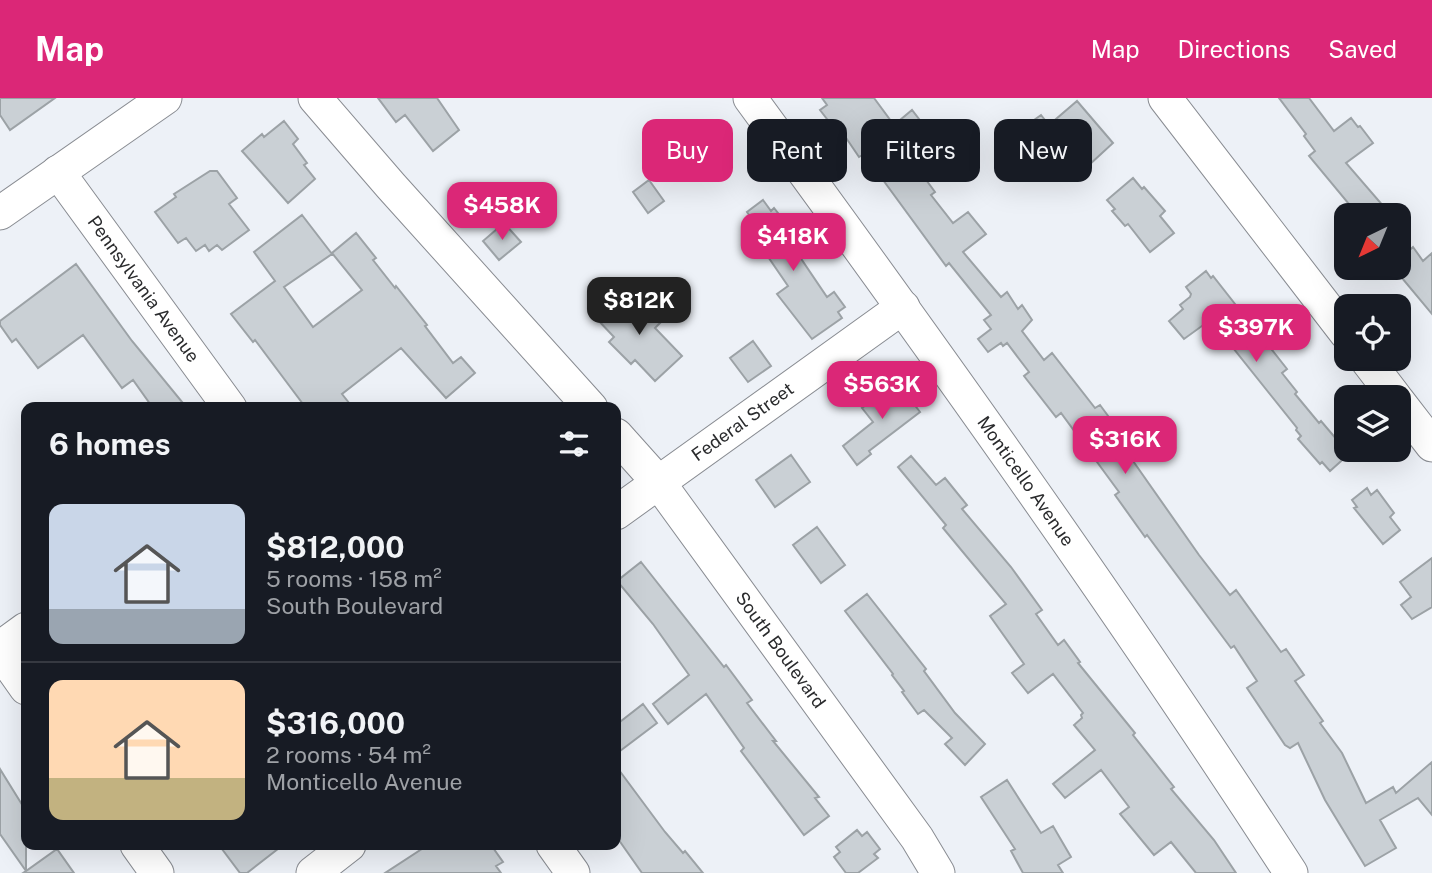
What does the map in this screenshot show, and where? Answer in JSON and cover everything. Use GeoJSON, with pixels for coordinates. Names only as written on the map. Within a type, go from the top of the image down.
{"type":"FeatureCollection","features":[{"type":"Feature","properties":{"kind":"street"},"geometry":{"type":"LineString","coordinates":[[0,213],[165,98]]}},
{"type":"Feature","properties":{"kind":"street"},"geometry":{"type":"LineString","coordinates":[[315,98],[587,402]]}},
{"type":"Feature","properties":{"kind":"street","name":"Monticello Avenue"},"geometry":{"type":"LineString","coordinates":[[750,98],[903,307],[1223,769],[1290,873]]}},
{"type":"Feature","properties":{"kind":"street"},"geometry":{"type":"LineString","coordinates":[[1165,98],[1334,317]]}},
{"type":"Feature","properties":{"kind":"street","name":"Pennsylvania Avenue"},"geometry":{"type":"LineString","coordinates":[[58,172],[226,402]]}},
{"type":"Feature","properties":{"kind":"street","name":"Federal Street"},"geometry":{"type":"LineString","coordinates":[[621,510],[903,307]]}},
{"type":"Feature","properties":{"kind":"street"},"geometry":{"type":"LineString","coordinates":[[1375,371],[1386,385]]}},
{"type":"Feature","properties":{"kind":"street"},"geometry":{"type":"LineString","coordinates":[[1411,417],[1432,445]]}},
{"type":"Feature","properties":{"kind":"street","name":"South Boulevard"},"geometry":{"type":"LineString","coordinates":[[621,441],[659,483],[909,828],[938,873]]}},
{"type":"Feature","properties":{"kind":"street"},"geometry":{"type":"LineString","coordinates":[[21,633],[0,650],[21,681]]}},
{"type":"Feature","properties":{"kind":"street"},"geometry":{"type":"LineString","coordinates":[[141,850],[157,873]]}},
{"type":"Feature","properties":{"kind":"street"},"geometry":{"type":"LineString","coordinates":[[313,873],[343,850]]}},
{"type":"Feature","properties":{"kind":"street"},"geometry":{"type":"LineString","coordinates":[[557,850],[573,873]]}},
{"type":"Feature","properties":{"kind":"building"},"geometry":{"type":"Polygon","coordinates":[[[0,98],[55,98],[10,130],[0,115],[0,98]]]}},
{"type":"Feature","properties":{"kind":"building"},"geometry":{"type":"Polygon","coordinates":[[[378,98],[437,98],[459,130],[433,151],[405,115],[396,122],[378,98]]]}},
{"type":"Feature","properties":{"kind":"building"},"geometry":{"type":"Polygon","coordinates":[[[822,98],[874,98],[890,119],[861,119],[859,157],[847,139],[847,119],[827,119],[820,110],[827,105],[822,98]]]}},
{"type":"Feature","properties":{"kind":"building"},"geometry":{"type":"Polygon","coordinates":[[[1279,98],[1309,98],[1334,131],[1351,118],[1360,126],[1373,143],[1346,163],[1381,203],[1348,203],[1309,156],[1315,151],[1304,136],[1306,134],[1279,98]]]}},
{"type":"Feature","properties":{"kind":"building"},"geometry":{"type":"Polygon","coordinates":[[[1077,101],[1113,143],[1092,162],[1092,119],[1056,119],[1077,101]]]}},
{"type":"Feature","properties":{"kind":"building"},"geometry":{"type":"Polygon","coordinates":[[[912,110],[919,119],[901,119],[912,110]]]}},
{"type":"Feature","properties":{"kind":"building"},"geometry":{"type":"Polygon","coordinates":[[[284,121],[298,139],[293,144],[315,179],[288,203],[242,151],[262,134],[264,137],[284,121]]]}},
{"type":"Feature","properties":{"kind":"building"},"geometry":{"type":"Polygon","coordinates":[[[210,171],[217,171],[237,198],[229,204],[249,230],[222,250],[217,245],[209,251],[205,245],[196,251],[186,238],[178,243],[155,212],[176,197],[174,194],[210,171]]]}},
{"type":"Feature","properties":{"kind":"building"},"geometry":{"type":"Polygon","coordinates":[[[1133,178],[1165,211],[1160,216],[1174,233],[1150,252],[1128,224],[1125,226],[1112,211],[1115,209],[1107,200],[1133,178]]]}},
{"type":"Feature","properties":{"kind":"building"},"geometry":{"type":"Polygon","coordinates":[[[650,182],[664,201],[648,213],[633,192],[650,182]]]}},
{"type":"Feature","properties":{"kind":"building"},"geometry":{"type":"Polygon","coordinates":[[[884,182],[928,182],[935,192],[931,195],[953,223],[968,212],[986,234],[963,252],[1001,297],[1007,292],[1018,309],[1022,305],[1032,320],[1022,331],[1044,360],[1052,353],[1095,408],[1100,405],[1131,447],[1126,451],[1199,555],[1230,595],[1236,590],[1281,652],[1286,649],[1304,675],[1295,681],[1342,753],[1366,803],[1393,787],[1396,793],[1432,762],[1432,815],[1418,798],[1380,820],[1396,848],[1365,866],[1325,800],[1298,743],[1290,748],[1285,745],[1247,688],[1257,681],[1234,646],[1231,648],[1147,535],[1145,537],[1115,495],[1119,492],[1061,413],[1056,417],[1024,376],[1029,372],[1007,343],[1003,346],[1001,343],[988,352],[978,339],[991,329],[984,320],[991,315],[949,263],[946,266],[884,182]]]}},
{"type":"Feature","properties":{"kind":"building"},"geometry":{"type":"Polygon","coordinates":[[[763,200],[771,211],[774,208],[789,227],[783,232],[827,297],[834,292],[845,307],[838,312],[842,318],[812,339],[777,294],[788,286],[762,248],[760,250],[744,230],[754,222],[747,212],[763,200]]]}},
{"type":"Feature","properties":{"kind":"building"},"geometry":{"type":"Polygon","coordinates":[[[302,215],[332,254],[284,287],[313,327],[362,290],[332,253],[356,233],[376,258],[373,260],[427,325],[425,326],[453,363],[461,357],[475,373],[446,398],[401,348],[342,394],[348,402],[302,402],[255,340],[253,342],[231,314],[275,281],[254,252],[302,215]]]}},
{"type":"Feature","properties":{"kind":"building"},"geometry":{"type":"Polygon","coordinates":[[[504,223],[521,242],[499,260],[483,241],[504,223]]]}},
{"type":"Feature","properties":{"kind":"building"},"geometry":{"type":"Polygon","coordinates":[[[1413,247],[1423,261],[1432,253],[1432,314],[1404,280],[1411,280],[1413,247]]]}},
{"type":"Feature","properties":{"kind":"building"},"geometry":{"type":"Polygon","coordinates":[[[76,264],[132,341],[182,402],[149,402],[133,380],[122,388],[83,335],[38,368],[16,339],[12,342],[0,321],[76,264]]]}},
{"type":"Feature","properties":{"kind":"building"},"geometry":{"type":"Polygon","coordinates":[[[1206,271],[1211,278],[1213,276],[1235,304],[1226,310],[1252,343],[1261,336],[1287,369],[1282,373],[1297,392],[1295,394],[1334,436],[1334,462],[1340,462],[1330,471],[1322,462],[1320,464],[1298,439],[1301,436],[1297,428],[1225,338],[1221,341],[1206,323],[1184,339],[1169,321],[1183,309],[1180,305],[1190,297],[1186,287],[1206,271]]]}},
{"type":"Feature","properties":{"kind":"building"},"geometry":{"type":"Polygon","coordinates":[[[622,293],[643,314],[649,308],[662,321],[655,328],[682,356],[655,381],[635,360],[631,364],[609,342],[614,337],[596,318],[622,293]]]}},
{"type":"Feature","properties":{"kind":"building"},"geometry":{"type":"Polygon","coordinates":[[[753,341],[771,366],[748,382],[730,358],[753,341]]]}},
{"type":"Feature","properties":{"kind":"building"},"geometry":{"type":"Polygon","coordinates":[[[897,382],[920,412],[869,451],[871,454],[857,465],[843,446],[873,422],[862,408],[897,382]]]}},
{"type":"Feature","properties":{"kind":"building"},"geometry":{"type":"Polygon","coordinates":[[[791,455],[810,482],[775,507],[756,480],[791,455]]]}},
{"type":"Feature","properties":{"kind":"building"},"geometry":{"type":"Polygon","coordinates":[[[911,456],[936,485],[945,478],[967,505],[962,509],[1011,567],[1042,610],[1036,614],[1058,645],[1064,640],[1080,662],[1078,663],[1135,733],[1133,735],[1174,787],[1171,789],[1214,840],[1236,873],[1196,873],[1171,842],[1154,855],[1120,814],[1129,807],[1101,770],[1065,798],[1053,784],[1095,750],[1074,725],[1082,718],[1083,713],[1053,674],[1028,693],[1012,673],[1024,664],[990,616],[1006,604],[943,528],[946,525],[898,467],[911,456]]]}},
{"type":"Feature","properties":{"kind":"building"},"geometry":{"type":"Polygon","coordinates":[[[1367,488],[1371,495],[1377,490],[1394,513],[1390,517],[1400,530],[1383,544],[1354,508],[1357,507],[1352,500],[1367,488]]]}},
{"type":"Feature","properties":{"kind":"building"},"geometry":{"type":"Polygon","coordinates":[[[817,527],[845,565],[821,583],[793,545],[817,527]]]}},
{"type":"Feature","properties":{"kind":"building"},"geometry":{"type":"Polygon","coordinates":[[[1432,558],[1432,607],[1412,619],[1401,605],[1411,597],[1400,582],[1432,558]]]}},
{"type":"Feature","properties":{"kind":"building"},"geometry":{"type":"Polygon","coordinates":[[[641,562],[752,700],[747,703],[776,741],[773,741],[819,797],[815,798],[829,816],[804,835],[741,751],[744,748],[706,694],[668,724],[653,704],[689,675],[653,624],[621,586],[621,578],[641,562]]]}},
{"type":"Feature","properties":{"kind":"building"},"geometry":{"type":"Polygon","coordinates":[[[867,594],[926,669],[924,671],[955,713],[985,744],[965,765],[945,744],[952,738],[924,710],[918,714],[893,674],[845,611],[867,594]]]}},
{"type":"Feature","properties":{"kind":"building"},"geometry":{"type":"Polygon","coordinates":[[[643,704],[657,723],[621,750],[621,721],[643,704]]]}},
{"type":"Feature","properties":{"kind":"building"},"geometry":{"type":"Polygon","coordinates":[[[0,769],[21,803],[21,850],[26,850],[26,871],[0,834],[0,769]]]}},
{"type":"Feature","properties":{"kind":"building"},"geometry":{"type":"Polygon","coordinates":[[[621,773],[665,832],[703,873],[642,873],[621,843],[621,773]]]}},
{"type":"Feature","properties":{"kind":"building"},"geometry":{"type":"Polygon","coordinates":[[[1007,780],[1041,833],[1053,826],[1071,857],[1058,865],[1063,873],[1023,873],[1011,851],[1015,849],[981,797],[1007,780]]]}},
{"type":"Feature","properties":{"kind":"building"},"geometry":{"type":"Polygon","coordinates":[[[857,830],[862,836],[867,832],[880,849],[874,854],[878,858],[858,873],[846,873],[834,857],[840,852],[836,847],[857,830]]]}},
{"type":"Feature","properties":{"kind":"building"},"geometry":{"type":"Polygon","coordinates":[[[58,850],[74,873],[23,873],[58,850]]]}},
{"type":"Feature","properties":{"kind":"building"},"geometry":{"type":"Polygon","coordinates":[[[223,850],[277,850],[247,873],[240,873],[223,850]]]}},
{"type":"Feature","properties":{"kind":"building"},"geometry":{"type":"Polygon","coordinates":[[[420,850],[495,850],[503,862],[496,866],[501,873],[385,873],[420,850]]]}}]}
